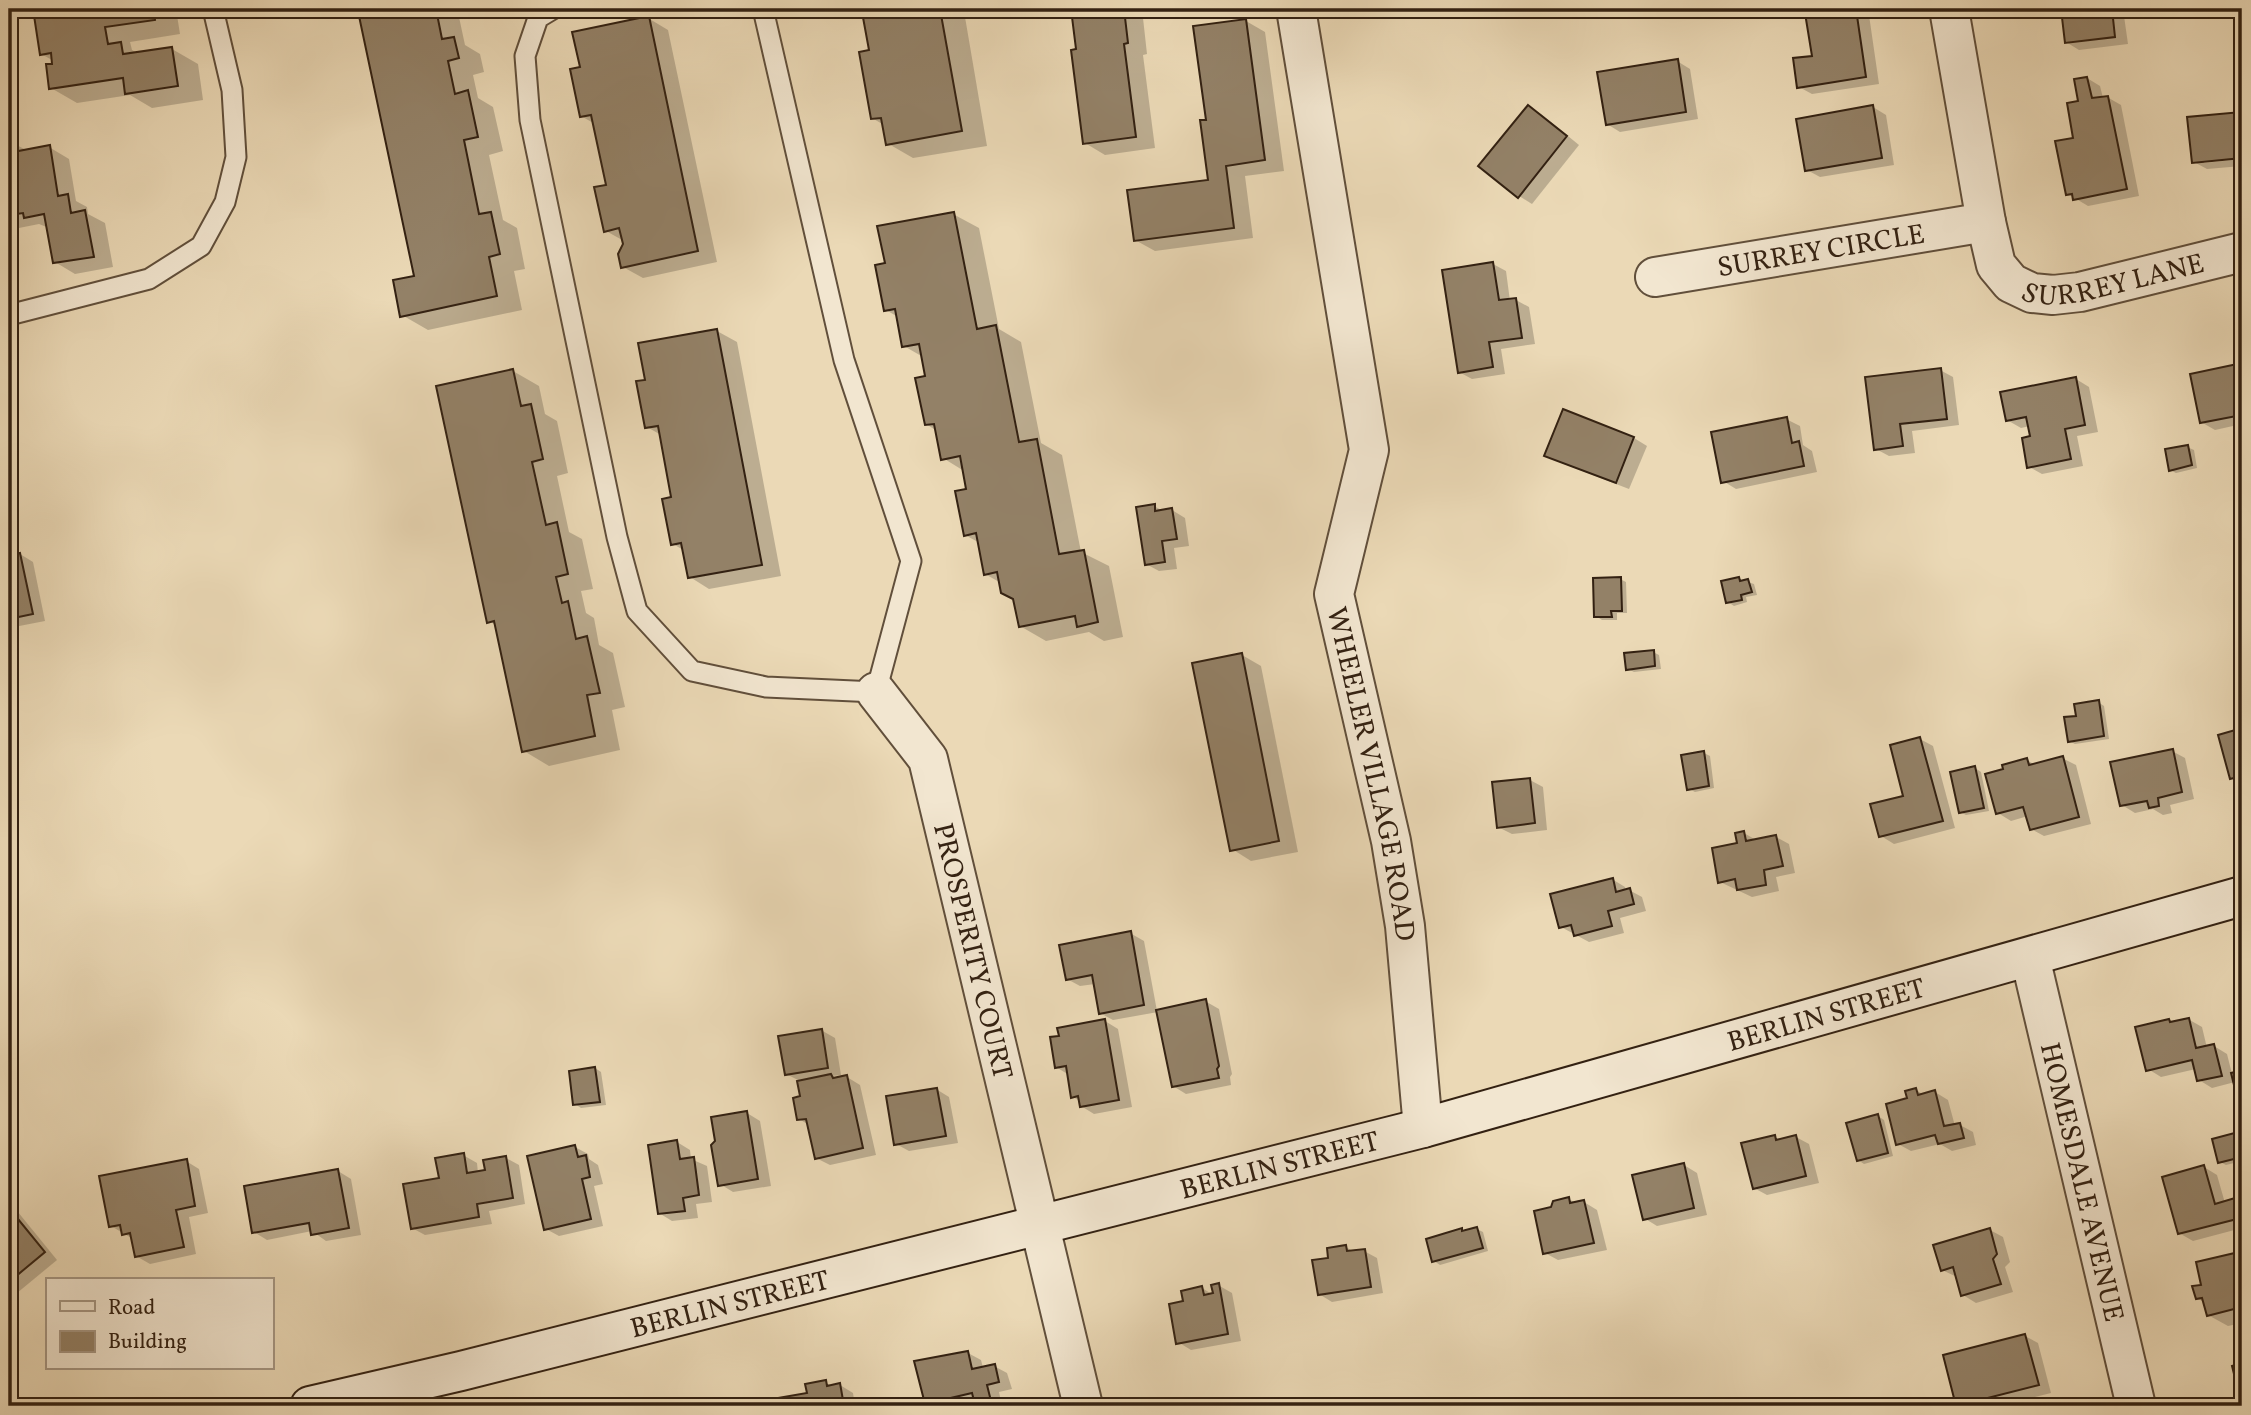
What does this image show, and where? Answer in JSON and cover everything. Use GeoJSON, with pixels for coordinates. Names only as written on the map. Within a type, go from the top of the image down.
{"type":"FeatureCollection","features":[{"type":"Feature","properties":{"kind":"street","name":"WHEELER VILLAGE ROAD"},"geometry":{"type":"LineString","coordinates":[[1296,9],[1369,450],[1334,594],[1391,841],[1403,914],[1423,1128]]}},
{"type":"Feature","properties":{"kind":"street","name":"SURREY LANE"},"geometry":{"type":"LineString","coordinates":[[1949,9],[1986,222],[1996,265],[2011,283],[2032,293],[2053,295],[2080,292],[2242,252]]}},
{"type":"Feature","properties":{"kind":"street","name":"SURREY CIRCLE"},"geometry":{"type":"LineString","coordinates":[[1655,277],[1986,222]]}},
{"type":"Feature","properties":{"kind":"street","name":"PROSPERITY COURT"},"geometry":{"type":"LineString","coordinates":[[876,692],[928,759],[1083,1406]]}},
{"type":"Feature","properties":{"kind":"street","name":"BERLIN STREET"},"geometry":{"type":"LineString","coordinates":[[310,1406],[475,1368],[1423,1128],[2242,896]]}},
{"type":"Feature","properties":{"kind":"street","name":"HOMESDALE AVENUE"},"geometry":{"type":"LineString","coordinates":[[2030,957],[2136,1406]]}},
{"type":"Feature","properties":{"kind":"lane"},"geometry":{"type":"LineString","coordinates":[[9,315],[149,279],[201,246],[225,202],[236,157],[232,90],[213,9]]}},
{"type":"Feature","properties":{"kind":"lane"},"geometry":{"type":"LineString","coordinates":[[553,9],[538,18],[525,56],[530,120],[617,537],[637,611],[692,671],[766,687],[876,692],[911,561],[844,360],[763,9]]}},
{"type":"Feature","properties":{"kind":"building"},"geometry":{"type":"Polygon","coordinates":[[[33,9],[154,9],[155,20],[105,27],[108,44],[121,42],[123,54],[172,47],[178,86],[125,94],[123,78],[49,89],[46,64],[52,64],[51,53],[40,55],[33,9]]]}},
{"type":"Feature","properties":{"kind":"building"},"geometry":{"type":"Polygon","coordinates":[[[393,9],[436,9],[442,39],[454,37],[459,58],[448,61],[455,94],[468,90],[478,137],[464,140],[479,214],[491,212],[500,254],[489,257],[497,296],[400,317],[393,280],[414,276],[359,16],[393,9]]]}},
{"type":"Feature","properties":{"kind":"building"},"geometry":{"type":"Polygon","coordinates":[[[878,9],[940,9],[962,131],[886,145],[881,118],[871,119],[859,52],[869,50],[862,12],[878,9]]]}},
{"type":"Feature","properties":{"kind":"building"},"geometry":{"type":"Polygon","coordinates":[[[1071,9],[1124,9],[1128,43],[1124,44],[1136,137],[1083,144],[1071,50],[1076,49],[1071,9]]]}},
{"type":"Feature","properties":{"kind":"building"},"geometry":{"type":"Polygon","coordinates":[[[1856,9],[1866,77],[1797,88],[1793,58],[1812,56],[1805,13],[1856,9]]]}},
{"type":"Feature","properties":{"kind":"building"},"geometry":{"type":"Polygon","coordinates":[[[2061,9],[2112,9],[2115,37],[2065,43],[2061,9]]]}},
{"type":"Feature","properties":{"kind":"building"},"geometry":{"type":"Polygon","coordinates":[[[649,16],[698,251],[621,268],[618,254],[623,244],[619,228],[604,232],[594,187],[606,185],[591,115],[580,117],[570,69],[580,67],[572,32],[649,16]]]}},
{"type":"Feature","properties":{"kind":"building"},"geometry":{"type":"Polygon","coordinates":[[[1246,19],[1265,160],[1226,166],[1234,228],[1134,241],[1127,190],[1208,180],[1200,120],[1206,120],[1193,26],[1246,19]]]}},
{"type":"Feature","properties":{"kind":"building"},"geometry":{"type":"Polygon","coordinates":[[[1678,59],[1686,112],[1606,125],[1597,72],[1678,59]]]}},
{"type":"Feature","properties":{"kind":"building"},"geometry":{"type":"Polygon","coordinates":[[[2087,77],[2092,98],[2108,96],[2127,189],[2073,200],[2072,194],[2066,195],[2055,141],[2073,138],[2067,103],[2078,101],[2074,79],[2087,77]]]}},
{"type":"Feature","properties":{"kind":"building"},"geometry":{"type":"Polygon","coordinates":[[[1528,105],[1567,136],[1518,198],[1478,166],[1528,105]]]}},
{"type":"Feature","properties":{"kind":"building"},"geometry":{"type":"Polygon","coordinates":[[[1873,105],[1882,158],[1805,171],[1796,119],[1873,105]]]}},
{"type":"Feature","properties":{"kind":"building"},"geometry":{"type":"Polygon","coordinates":[[[2241,112],[2242,158],[2192,163],[2187,117],[2241,112]]]}},
{"type":"Feature","properties":{"kind":"building"},"geometry":{"type":"Polygon","coordinates":[[[11,139],[13,152],[50,145],[58,196],[68,194],[71,213],[85,210],[94,257],[53,263],[44,214],[24,218],[23,213],[9,215],[11,139]]]}},
{"type":"Feature","properties":{"kind":"building"},"geometry":{"type":"Polygon","coordinates":[[[954,212],[977,329],[996,325],[1019,442],[1037,439],[1059,554],[1084,550],[1098,622],[1077,627],[1075,616],[1019,627],[1013,599],[1001,593],[997,572],[984,575],[976,533],[964,536],[955,491],[966,489],[960,456],[941,460],[934,424],[925,425],[915,378],[925,376],[919,344],[902,347],[895,309],[884,311],[875,265],[885,263],[877,226],[954,212]]]}},
{"type":"Feature","properties":{"kind":"building"},"geometry":{"type":"Polygon","coordinates":[[[1493,262],[1499,300],[1516,298],[1522,338],[1489,342],[1493,367],[1458,373],[1442,270],[1493,262]]]}},
{"type":"Feature","properties":{"kind":"building"},"geometry":{"type":"Polygon","coordinates":[[[717,329],[762,565],[688,578],[681,543],[671,545],[662,499],[671,497],[658,426],[645,428],[636,381],[645,380],[638,343],[717,329]]]}},
{"type":"Feature","properties":{"kind":"building"},"geometry":{"type":"Polygon","coordinates":[[[2242,363],[2242,415],[2200,423],[2190,374],[2242,363]]]}},
{"type":"Feature","properties":{"kind":"building"},"geometry":{"type":"Polygon","coordinates":[[[1941,368],[1947,419],[1900,424],[1903,446],[1874,450],[1865,377],[1941,368]]]}},
{"type":"Feature","properties":{"kind":"building"},"geometry":{"type":"Polygon","coordinates":[[[513,369],[521,406],[531,404],[543,459],[532,462],[546,525],[557,522],[568,574],[556,577],[562,603],[568,601],[576,639],[587,636],[600,693],[587,695],[595,736],[522,752],[494,621],[487,623],[436,386],[513,369]]]}},
{"type":"Feature","properties":{"kind":"building"},"geometry":{"type":"Polygon","coordinates":[[[2076,377],[2085,425],[2065,429],[2071,459],[2027,468],[2022,438],[2030,436],[2026,417],[2006,421],[2000,392],[2076,377]]]}},
{"type":"Feature","properties":{"kind":"building"},"geometry":{"type":"Polygon","coordinates":[[[1563,409],[1634,437],[1616,483],[1544,456],[1563,409]]]}},
{"type":"Feature","properties":{"kind":"building"},"geometry":{"type":"Polygon","coordinates":[[[1787,417],[1792,443],[1799,441],[1804,466],[1721,483],[1711,432],[1787,417]]]}},
{"type":"Feature","properties":{"kind":"building"},"geometry":{"type":"Polygon","coordinates":[[[2188,445],[2192,465],[2169,471],[2165,449],[2188,445]]]}},
{"type":"Feature","properties":{"kind":"building"},"geometry":{"type":"Polygon","coordinates":[[[1155,504],[1155,511],[1172,508],[1177,539],[1162,541],[1165,562],[1145,565],[1136,507],[1155,504]]]}},
{"type":"Feature","properties":{"kind":"building"},"geometry":{"type":"Polygon","coordinates":[[[20,553],[33,614],[9,619],[9,555],[20,553]]]}},
{"type":"Feature","properties":{"kind":"building"},"geometry":{"type":"Polygon","coordinates":[[[1621,577],[1622,611],[1611,611],[1612,617],[1594,617],[1593,578],[1621,577]]]}},
{"type":"Feature","properties":{"kind":"building"},"geometry":{"type":"Polygon","coordinates":[[[1739,577],[1740,581],[1748,579],[1752,592],[1741,595],[1742,600],[1726,603],[1721,581],[1739,577]]]}},
{"type":"Feature","properties":{"kind":"building"},"geometry":{"type":"Polygon","coordinates":[[[1654,650],[1655,666],[1626,670],[1624,653],[1654,650]]]}},
{"type":"Feature","properties":{"kind":"building"},"geometry":{"type":"Polygon","coordinates":[[[1242,653],[1279,841],[1230,851],[1192,663],[1242,653]]]}},
{"type":"Feature","properties":{"kind":"building"},"geometry":{"type":"Polygon","coordinates":[[[2099,700],[2104,736],[2068,742],[2064,717],[2076,716],[2074,704],[2099,700]]]}},
{"type":"Feature","properties":{"kind":"building"},"geometry":{"type":"Polygon","coordinates":[[[2242,728],[2242,776],[2230,779],[2218,735],[2242,728]]]}},
{"type":"Feature","properties":{"kind":"building"},"geometry":{"type":"Polygon","coordinates":[[[1920,737],[1943,821],[1879,837],[1870,804],[1903,796],[1890,745],[1920,737]]]}},
{"type":"Feature","properties":{"kind":"building"},"geometry":{"type":"Polygon","coordinates":[[[2173,749],[2182,792],[2158,798],[2159,806],[2149,808],[2147,801],[2120,806],[2110,762],[2173,749]]]}},
{"type":"Feature","properties":{"kind":"building"},"geometry":{"type":"Polygon","coordinates":[[[1704,751],[1709,786],[1687,790],[1681,755],[1704,751]]]}},
{"type":"Feature","properties":{"kind":"building"},"geometry":{"type":"Polygon","coordinates":[[[2063,756],[2079,817],[2030,830],[2023,807],[1996,814],[1985,774],[2003,769],[2002,765],[2027,758],[2029,765],[2063,756]]]}},
{"type":"Feature","properties":{"kind":"building"},"geometry":{"type":"Polygon","coordinates":[[[1975,766],[1984,808],[1959,813],[1950,772],[1975,766]]]}},
{"type":"Feature","properties":{"kind":"building"},"geometry":{"type":"Polygon","coordinates":[[[1530,778],[1535,823],[1497,828],[1492,782],[1530,778]]]}},
{"type":"Feature","properties":{"kind":"building"},"geometry":{"type":"Polygon","coordinates":[[[1744,831],[1746,841],[1776,835],[1783,866],[1764,870],[1766,885],[1737,890],[1735,879],[1718,883],[1712,848],[1737,843],[1735,833],[1744,831]]]}},
{"type":"Feature","properties":{"kind":"building"},"geometry":{"type":"Polygon","coordinates":[[[1613,878],[1616,892],[1630,888],[1634,904],[1608,911],[1612,926],[1574,936],[1571,925],[1559,928],[1550,894],[1613,878]]]}},
{"type":"Feature","properties":{"kind":"building"},"geometry":{"type":"Polygon","coordinates":[[[1131,931],[1144,1005],[1099,1014],[1092,975],[1066,980],[1059,945],[1131,931]]]}},
{"type":"Feature","properties":{"kind":"building"},"geometry":{"type":"Polygon","coordinates":[[[1206,999],[1219,1078],[1172,1087],[1156,1010],[1206,999]]]}},
{"type":"Feature","properties":{"kind":"building"},"geometry":{"type":"Polygon","coordinates":[[[2189,1018],[2196,1048],[2214,1044],[2222,1076],[2197,1081],[2192,1060],[2146,1071],[2135,1027],[2169,1019],[2170,1022],[2189,1018]]]}},
{"type":"Feature","properties":{"kind":"building"},"geometry":{"type":"Polygon","coordinates":[[[1105,1019],[1119,1100],[1080,1107],[1078,1096],[1071,1098],[1066,1066],[1055,1068],[1050,1037],[1059,1036],[1057,1028],[1105,1019]]]}},
{"type":"Feature","properties":{"kind":"building"},"geometry":{"type":"Polygon","coordinates":[[[822,1029],[828,1068],[785,1075],[778,1036],[822,1029]]]}},
{"type":"Feature","properties":{"kind":"building"},"geometry":{"type":"Polygon","coordinates":[[[595,1067],[600,1102],[573,1105],[569,1071],[595,1067]]]}},
{"type":"Feature","properties":{"kind":"building"},"geometry":{"type":"Polygon","coordinates":[[[2242,1070],[2242,1109],[2240,1109],[2231,1073],[2242,1070]]]}},
{"type":"Feature","properties":{"kind":"building"},"geometry":{"type":"Polygon","coordinates":[[[831,1074],[833,1078],[847,1075],[863,1148],[815,1159],[806,1119],[797,1120],[793,1098],[800,1096],[797,1081],[831,1074]]]}},
{"type":"Feature","properties":{"kind":"building"},"geometry":{"type":"Polygon","coordinates":[[[937,1088],[946,1136],[894,1145],[886,1096],[937,1088]]]}},
{"type":"Feature","properties":{"kind":"building"},"geometry":{"type":"Polygon","coordinates":[[[1916,1088],[1918,1095],[1935,1090],[1944,1126],[1960,1123],[1964,1138],[1938,1144],[1935,1135],[1896,1145],[1886,1104],[1907,1098],[1905,1091],[1916,1088]]]}},
{"type":"Feature","properties":{"kind":"building"},"geometry":{"type":"Polygon","coordinates":[[[747,1111],[758,1179],[718,1186],[711,1145],[715,1141],[711,1117],[747,1111]]]}},
{"type":"Feature","properties":{"kind":"building"},"geometry":{"type":"Polygon","coordinates":[[[1878,1114],[1888,1153],[1857,1161],[1846,1123],[1878,1114]]]}},
{"type":"Feature","properties":{"kind":"building"},"geometry":{"type":"Polygon","coordinates":[[[2242,1131],[2242,1157],[2218,1163],[2212,1139],[2242,1131]]]}},
{"type":"Feature","properties":{"kind":"building"},"geometry":{"type":"Polygon","coordinates":[[[1775,1135],[1776,1140],[1796,1135],[1806,1176],[1753,1189],[1741,1143],[1775,1135]]]}},
{"type":"Feature","properties":{"kind":"building"},"geometry":{"type":"Polygon","coordinates":[[[677,1140],[680,1159],[694,1157],[699,1195],[683,1198],[685,1211],[658,1214],[648,1145],[677,1140]]]}},
{"type":"Feature","properties":{"kind":"building"},"geometry":{"type":"Polygon","coordinates":[[[575,1145],[578,1157],[586,1155],[590,1177],[582,1179],[591,1219],[544,1230],[527,1156],[575,1145]]]}},
{"type":"Feature","properties":{"kind":"building"},"geometry":{"type":"Polygon","coordinates":[[[464,1153],[467,1173],[485,1170],[483,1160],[506,1156],[513,1198],[477,1204],[479,1217],[411,1229],[403,1184],[439,1178],[435,1158],[464,1153]]]}},
{"type":"Feature","properties":{"kind":"building"},"geometry":{"type":"Polygon","coordinates":[[[187,1159],[195,1206],[176,1210],[184,1247],[135,1257],[130,1233],[122,1235],[120,1225],[109,1227],[99,1176],[187,1159]]]}},
{"type":"Feature","properties":{"kind":"building"},"geometry":{"type":"Polygon","coordinates":[[[1684,1163],[1694,1208],[1643,1220],[1632,1175],[1684,1163]]]}},
{"type":"Feature","properties":{"kind":"building"},"geometry":{"type":"Polygon","coordinates":[[[2204,1165],[2215,1204],[2235,1198],[2241,1218],[2178,1234],[2162,1177],[2204,1165]]]}},
{"type":"Feature","properties":{"kind":"building"},"geometry":{"type":"Polygon","coordinates":[[[338,1169],[349,1228],[311,1235],[309,1223],[252,1233],[244,1186],[338,1169]]]}},
{"type":"Feature","properties":{"kind":"building"},"geometry":{"type":"Polygon","coordinates":[[[1569,1197],[1570,1203],[1584,1200],[1594,1243],[1543,1254],[1534,1211],[1551,1207],[1553,1201],[1569,1197]]]}},
{"type":"Feature","properties":{"kind":"building"},"geometry":{"type":"Polygon","coordinates":[[[9,1208],[45,1252],[9,1282],[9,1208]]]}},
{"type":"Feature","properties":{"kind":"building"},"geometry":{"type":"Polygon","coordinates":[[[1477,1227],[1483,1248],[1432,1262],[1426,1239],[1462,1228],[1462,1231],[1477,1227]]]}},
{"type":"Feature","properties":{"kind":"building"},"geometry":{"type":"Polygon","coordinates":[[[1990,1228],[1997,1254],[1993,1259],[2001,1284],[1961,1296],[1953,1267],[1941,1271],[1933,1245],[1990,1228]]]}},
{"type":"Feature","properties":{"kind":"building"},"geometry":{"type":"Polygon","coordinates":[[[1346,1245],[1347,1251],[1365,1249],[1371,1287],[1318,1295],[1312,1260],[1328,1258],[1327,1248],[1346,1245]]]}},
{"type":"Feature","properties":{"kind":"building"},"geometry":{"type":"Polygon","coordinates":[[[2239,1252],[2242,1263],[2242,1307],[2207,1316],[2202,1298],[2196,1299],[2192,1286],[2201,1285],[2196,1262],[2239,1252]]]}},
{"type":"Feature","properties":{"kind":"building"},"geometry":{"type":"Polygon","coordinates":[[[1219,1283],[1228,1334],[1176,1344],[1169,1304],[1183,1301],[1181,1291],[1202,1286],[1204,1295],[1213,1293],[1211,1285],[1219,1283]]]}},
{"type":"Feature","properties":{"kind":"building"},"geometry":{"type":"Polygon","coordinates":[[[2025,1334],[2039,1385],[1956,1406],[1943,1355],[2025,1334]]]}},
{"type":"Feature","properties":{"kind":"building"},"geometry":{"type":"Polygon","coordinates":[[[968,1351],[972,1369],[995,1364],[999,1382],[987,1385],[991,1401],[975,1405],[972,1393],[925,1404],[914,1361],[968,1351]]]}},
{"type":"Feature","properties":{"kind":"building"},"geometry":{"type":"Polygon","coordinates":[[[2242,1363],[2242,1406],[2232,1366],[2242,1363]]]}},
{"type":"Feature","properties":{"kind":"building"},"geometry":{"type":"Polygon","coordinates":[[[826,1380],[827,1386],[840,1383],[844,1406],[756,1406],[755,1402],[807,1393],[805,1384],[826,1380]]]}}]}
